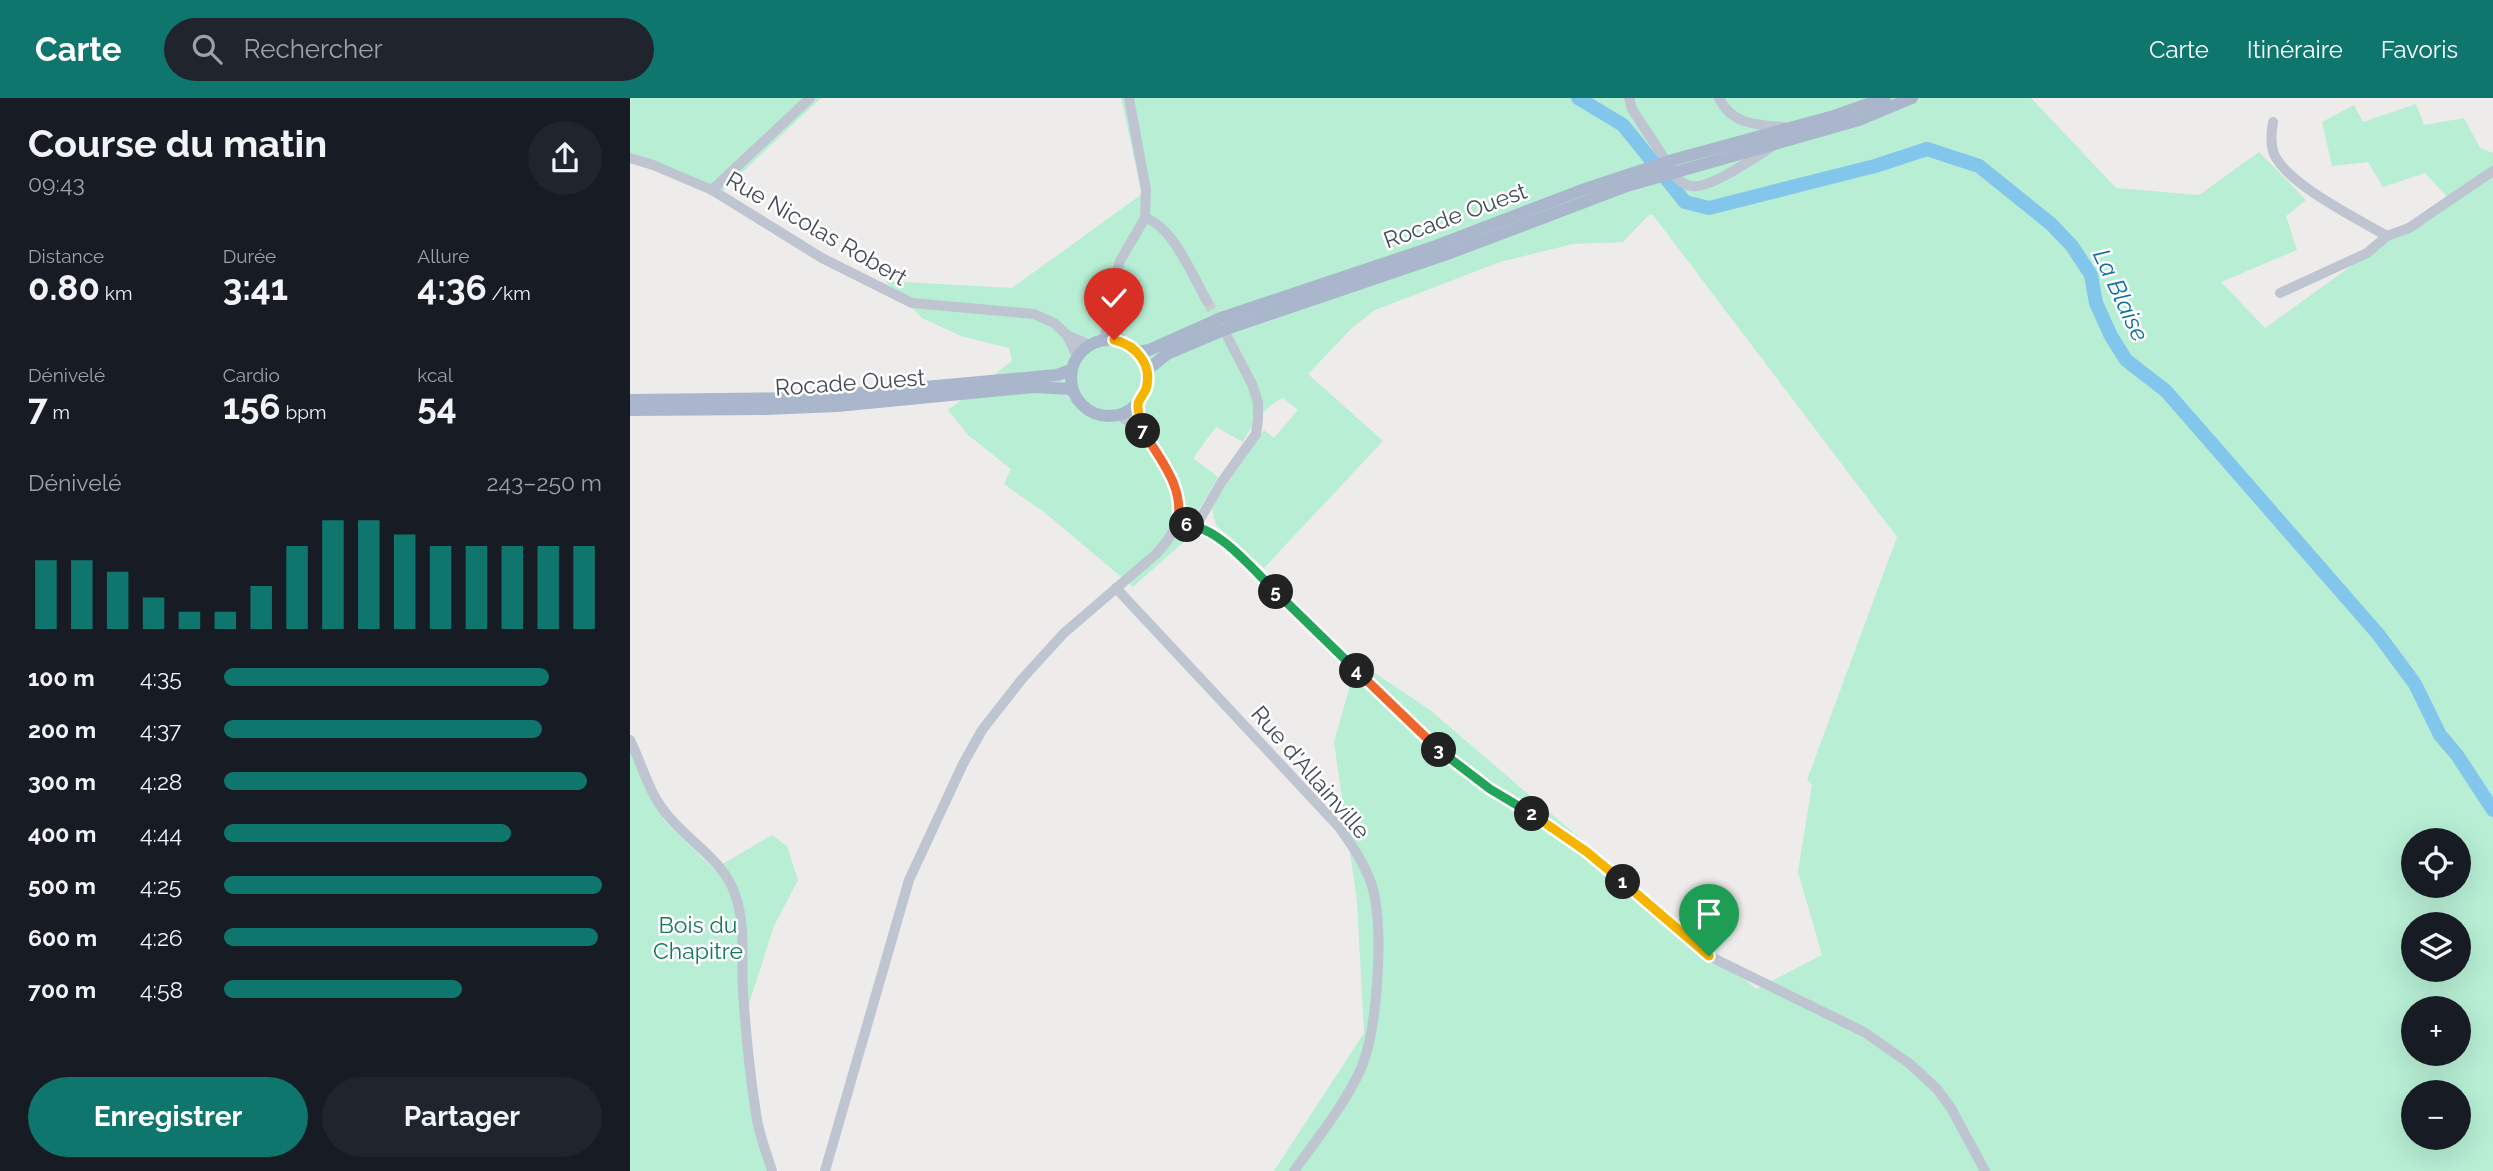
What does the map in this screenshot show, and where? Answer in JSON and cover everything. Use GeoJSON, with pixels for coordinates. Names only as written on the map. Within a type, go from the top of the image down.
{"type":"FeatureCollection","features":[{"type":"Feature","properties":{"kind":"main road","name":"Rocade Ouest"},"geometry":{"type":"LineString","coordinates":[[1137,352],[1149,350],[1221,318],[1433,247],[1582,190],[1680,164],[1885,98]]}},
{"type":"Feature","properties":{"kind":"main road","name":"Rocade Ouest"},"geometry":{"type":"LineString","coordinates":[[1680,164],[1779,143],[1859,120],[1912,98]]}},
{"type":"Feature","properties":{"kind":"main road","name":"Rocade Ouest"},"geometry":{"type":"LineString","coordinates":[[1147,370],[1158,360],[1181,347],[1226,329],[1438,257],[1643,175]]}},
{"type":"Feature","properties":{"kind":"main road"},"geometry":{"type":"LineString","coordinates":[[1121,341],[1137,352],[1147,370],[1146,388],[1138,404],[1111,417],[1094,414],[1080,404],[1072,389],[1071,370],[1077,356],[1096,342],[1121,341]]}},
{"type":"Feature","properties":{"kind":"main road","name":"Rocade Ouest"},"geometry":{"type":"LineString","coordinates":[[630,400],[759,400],[843,396],[1057,375],[1071,370]]}},
{"type":"Feature","properties":{"kind":"main road","name":"Rocade Ouest"},"geometry":{"type":"LineString","coordinates":[[630,410],[805,408],[1034,387],[1072,389]]}},
{"type":"Feature","properties":{"kind":"street"},"geometry":{"type":"LineString","coordinates":[[712,190],[810,98]]}},
{"type":"Feature","properties":{"kind":"street"},"geometry":{"type":"LineString","coordinates":[[1121,341],[1112,321],[1115,278],[1120,261],[1145,218],[1146,190],[1129,98]]}},
{"type":"Feature","properties":{"kind":"street"},"geometry":{"type":"LineString","coordinates":[[1629,98],[1632,109],[1682,183],[1692,187],[1724,176],[1779,143]]}},
{"type":"Feature","properties":{"kind":"street"},"geometry":{"type":"LineString","coordinates":[[1719,98],[1729,114],[1742,121],[1754,125],[1791,128]]}},
{"type":"Feature","properties":{"kind":"street"},"geometry":{"type":"LineString","coordinates":[[2273,122],[2270,136],[2274,153],[2282,166],[2316,194],[2387,236]]}},
{"type":"Feature","properties":{"kind":"street","name":"Rue Nicolas Robert"},"geometry":{"type":"LineString","coordinates":[[630,158],[712,190],[822,258],[912,303],[1034,314],[1054,323],[1067,335],[1096,342]]}},
{"type":"Feature","properties":{"kind":"street"},"geometry":{"type":"LineString","coordinates":[[2280,293],[2367,253],[2387,236],[2409,228],[2493,171]]}},
{"type":"Feature","properties":{"kind":"street"},"geometry":{"type":"LineString","coordinates":[[1145,218],[1155,221],[1166,232],[1207,301]]}},
{"type":"Feature","properties":{"kind":"street"},"geometry":{"type":"LineString","coordinates":[[1096,342],[1112,321]]}},
{"type":"Feature","properties":{"kind":"street"},"geometry":{"type":"LineString","coordinates":[[1067,335],[1077,356]]}},
{"type":"Feature","properties":{"kind":"street"},"geometry":{"type":"LineString","coordinates":[[1196,526],[1256,434],[1258,403],[1252,384],[1228,338]]}},
{"type":"Feature","properties":{"kind":"street"},"geometry":{"type":"LineString","coordinates":[[825,1171],[909,880],[944,801],[982,730],[1022,679],[1064,633],[1156,554],[1168,542],[1177,524],[1180,500],[1176,486],[1143,431],[1138,404]]}},
{"type":"Feature","properties":{"kind":"street"},"geometry":{"type":"LineString","coordinates":[[1119,415],[1143,431]]}},
{"type":"Feature","properties":{"kind":"street"},"geometry":{"type":"LineString","coordinates":[[1177,524],[1196,526],[1223,541],[1449,760],[1587,852],[1709,956],[1864,1031],[1910,1064],[1937,1089],[1951,1108],[1985,1171]]}},
{"type":"Feature","properties":{"kind":"street","name":"Rue d'Allainville"},"geometry":{"type":"LineString","coordinates":[[1116,588],[1339,827],[1360,857],[1373,891],[1378,922],[1374,1023],[1366,1054],[1359,1073],[1338,1108],[1294,1171]]}},
{"type":"Feature","properties":{"kind":"street"},"geometry":{"type":"LineString","coordinates":[[630,740],[653,794],[665,813],[729,879],[741,919],[745,1013],[758,1121],[772,1171]]}},
{"type":"Feature","properties":{"kind":"green space"},"geometry":{"type":"Polygon","coordinates":[[[630,98],[821,98],[719,194],[703,185],[630,162],[630,98]]]}},
{"type":"Feature","properties":{"kind":"green space"},"geometry":{"type":"Polygon","coordinates":[[[1121,98],[2031,98],[2116,188],[2199,195],[2259,152],[2306,200],[2286,216],[2297,250],[2221,282],[2265,328],[2447,197],[2425,173],[2383,187],[2368,162],[2332,166],[2322,122],[2354,105],[2363,122],[2416,104],[2424,125],[2464,118],[2480,148],[2493,153],[2493,1171],[1274,1171],[1364,1033],[1357,901],[1334,742],[1357,661],[1430,710],[1756,989],[1822,955],[1798,872],[1812,785],[1807,780],[1897,537],[1653,215],[1649,215],[1623,242],[1573,244],[1500,262],[1375,310],[1352,328],[1308,374],[1383,441],[1264,568],[1216,525],[1212,510],[1264,430],[1274,438],[1298,410],[1283,398],[1276,402],[1260,416],[1243,442],[1216,427],[1193,458],[1218,477],[1195,516],[1188,538],[1133,587],[1044,512],[1004,484],[1011,469],[968,435],[948,410],[1012,361],[1009,348],[961,336],[922,318],[885,281],[1012,288],[1142,194],[1121,98]]]}},
{"type":"Feature","properties":{"kind":"green space","name":"Bois du Chapitre"},"geometry":{"type":"Polygon","coordinates":[[[630,744],[663,819],[714,869],[772,835],[787,846],[798,880],[774,926],[746,1013],[770,1171],[630,1171],[630,744]]]}},
{"type":"Feature","properties":{"kind":"waterway","name":"La Blaise"},"geometry":{"type":"LineString","coordinates":[[1578,98],[1623,125],[1685,202],[1709,208],[1875,166],[1927,149],[1979,166],[2051,224],[2072,246],[2091,275],[2096,303],[2126,360],[2166,391],[2378,634],[2415,684],[2440,735],[2457,755],[2493,810]]}},
{"type":"Feature","properties":{"kind":"tunnel"},"geometry":{"type":"LineString","coordinates":[[1207,301],[1221,326]]}},
{"type":"Feature","properties":{"kind":"route"},"geometry":{"type":"LineString","coordinates":[[1114,340],[1130,345],[1145,363],[1148,379],[1138,404],[1143,431],[1176,486],[1180,500],[1177,524],[1196,526],[1223,541],[1449,760],[1587,852],[1709,956]]}}]}
